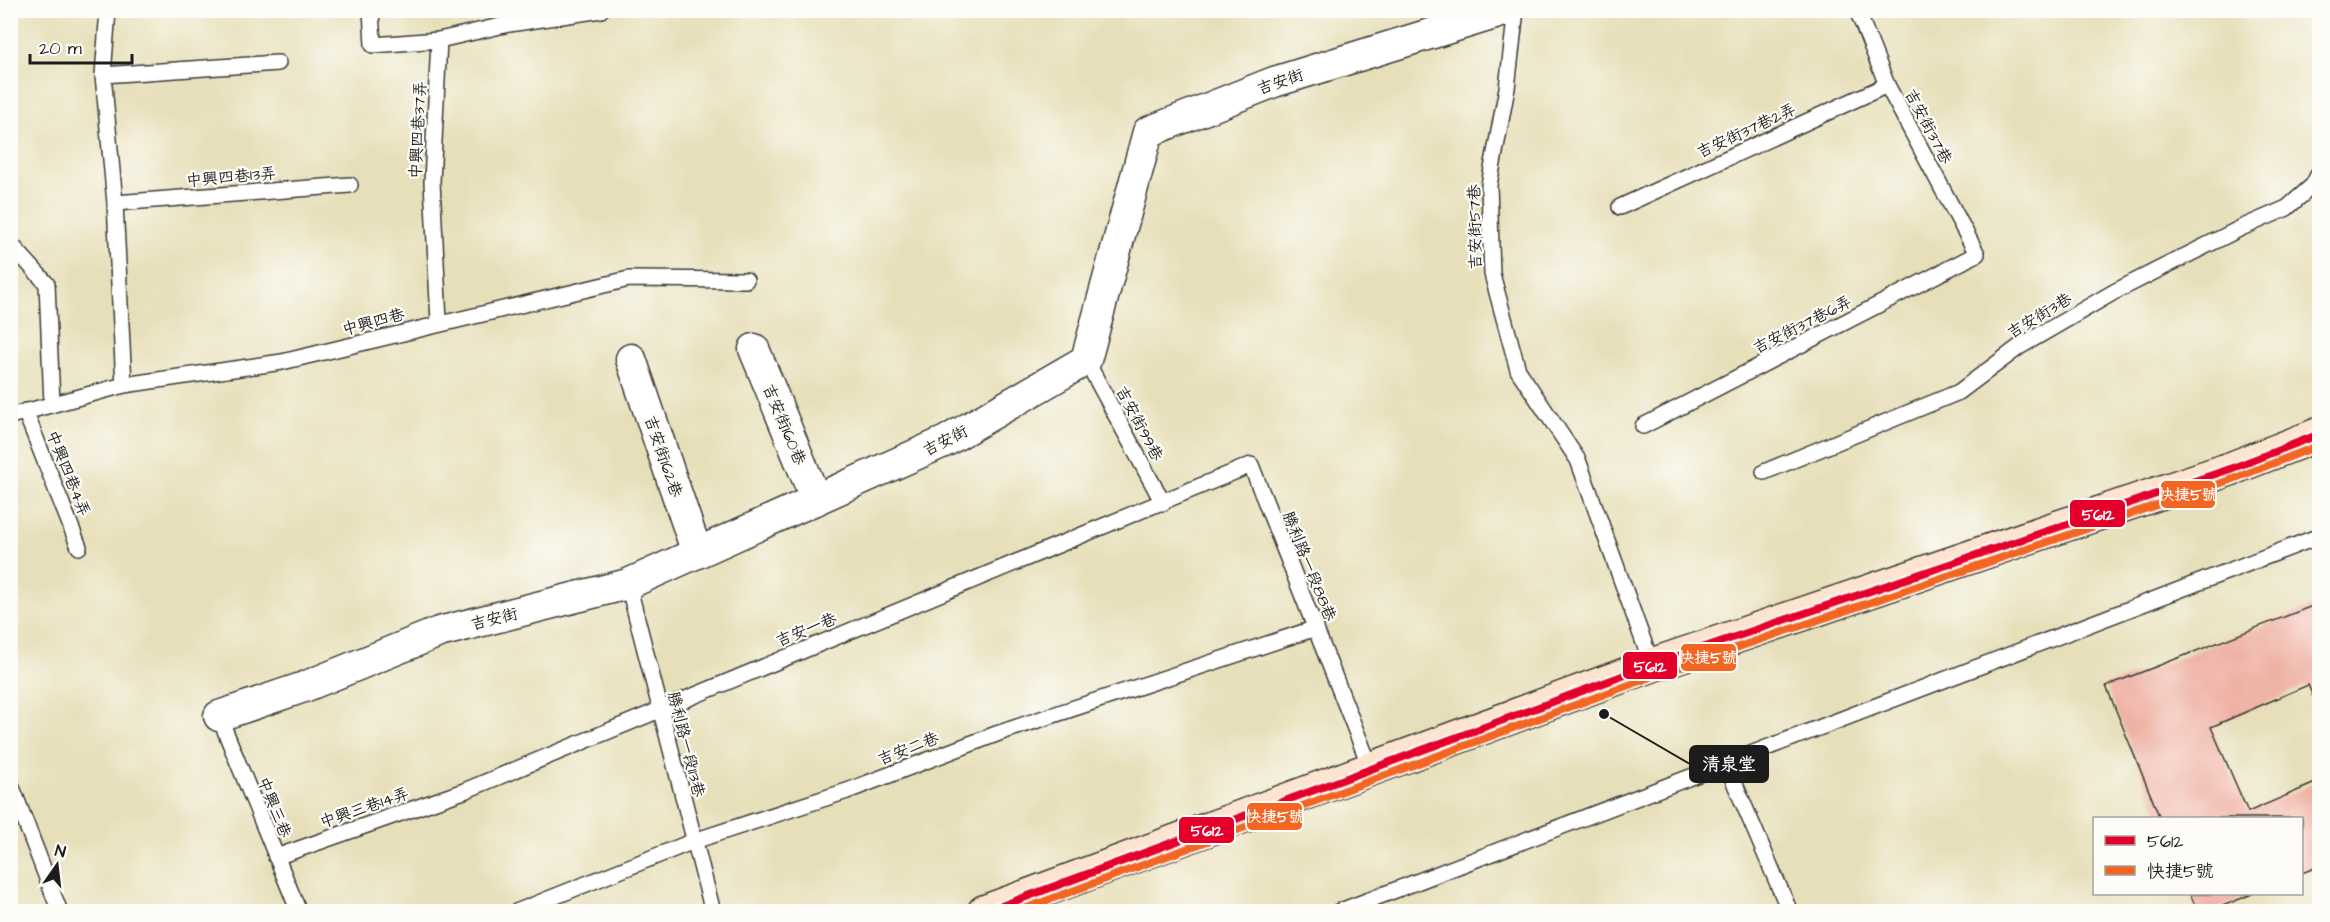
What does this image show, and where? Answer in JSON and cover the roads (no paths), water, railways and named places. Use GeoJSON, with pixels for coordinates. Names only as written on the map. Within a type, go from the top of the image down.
{"type":"FeatureCollection","features":[{"type":"Feature","properties":{"kind":"main road"},"geometry":{"type":"LineString","coordinates":[[984,912],[1652,665],[2230,469],[2319,434]]}},
{"type":"Feature","properties":{"kind":"street","name":"吉安街"},"geometry":{"type":"LineString","coordinates":[[219,716],[304,687],[439,632],[628,584],[946,441],[1086,360],[1148,132],[1274,82],[1508,10]]}},
{"type":"Feature","properties":{"kind":"street","name":"吉安街160巷"},"geometry":{"type":"LineString","coordinates":[[754,349],[816,500]]}},
{"type":"Feature","properties":{"kind":"street","name":"吉安街162巷"},"geometry":{"type":"LineString","coordinates":[[631,359],[697,553]]}},
{"type":"Feature","properties":{"kind":"lane"},"geometry":{"type":"LineString","coordinates":[[108,10],[103,75],[115,203],[124,386]]}},
{"type":"Feature","properties":{"kind":"lane"},"geometry":{"type":"LineString","coordinates":[[371,10],[373,45],[439,40],[507,17],[601,10]]}},
{"type":"Feature","properties":{"kind":"lane","name":"吉安街57巷"},"geometry":{"type":"LineString","coordinates":[[1516,10],[1507,87],[1489,185],[1492,274],[1518,370],[1578,460],[1652,665]]}},
{"type":"Feature","properties":{"kind":"lane","name":"吉安街37巷"},"geometry":{"type":"LineString","coordinates":[[1857,10],[1887,85],[1977,254]]}},
{"type":"Feature","properties":{"kind":"lane","name":"中興四巷37弄"},"geometry":{"type":"LineString","coordinates":[[439,40],[432,182],[439,322]]}},
{"type":"Feature","properties":{"kind":"lane"},"geometry":{"type":"LineString","coordinates":[[103,75],[278,63]]}},
{"type":"Feature","properties":{"kind":"lane","name":"吉安街37巷2弄"},"geometry":{"type":"LineString","coordinates":[[1620,207],[1887,85]]}},
{"type":"Feature","properties":{"kind":"lane","name":"吉安街3巷"},"geometry":{"type":"LineString","coordinates":[[1764,472],[1959,392],[2019,347],[2114,292],[2241,228],[2287,208],[2313,185],[2319,171]]}},
{"type":"Feature","properties":{"kind":"lane","name":"中興四巷13弄"},"geometry":{"type":"LineString","coordinates":[[115,203],[350,185]]}},
{"type":"Feature","properties":{"kind":"lane"},"geometry":{"type":"LineString","coordinates":[[10,243],[47,284],[52,404]]}},
{"type":"Feature","properties":{"kind":"lane","name":"吉安街37巷6弄"},"geometry":{"type":"LineString","coordinates":[[1643,426],[1977,254]]}},
{"type":"Feature","properties":{"kind":"lane","name":"中興四巷"},"geometry":{"type":"LineString","coordinates":[[18,414],[124,386],[282,362],[439,322],[629,279],[746,280]]}},
{"type":"Feature","properties":{"kind":"lane","name":"吉安街99巷"},"geometry":{"type":"LineString","coordinates":[[1086,360],[1163,503]]}},
{"type":"Feature","properties":{"kind":"lane","name":"中興四巷4弄"},"geometry":{"type":"LineString","coordinates":[[18,414],[79,547]]}},
{"type":"Feature","properties":{"kind":"lane","name":"勝利路一段88巷"},"geometry":{"type":"LineString","coordinates":[[1163,503],[1251,465],[1371,769]]}},
{"type":"Feature","properties":{"kind":"lane","name":"吉安一巷"},"geometry":{"type":"LineString","coordinates":[[464,791],[1163,503]]}},
{"type":"Feature","properties":{"kind":"lane"},"geometry":{"type":"LineString","coordinates":[[1338,912],[1725,761],[2319,536]]}},
{"type":"Feature","properties":{"kind":"lane","name":"勝利路一段113巷"},"geometry":{"type":"LineString","coordinates":[[628,584],[713,912]]}},
{"type":"Feature","properties":{"kind":"lane","name":"吉安二巷"},"geometry":{"type":"LineString","coordinates":[[516,912],[694,841],[847,791],[999,733],[1316,628]]}},
{"type":"Feature","properties":{"kind":"lane","name":"中興三巷"},"geometry":{"type":"LineString","coordinates":[[219,716],[299,912]]}},
{"type":"Feature","properties":{"kind":"lane"},"geometry":{"type":"LineString","coordinates":[[1725,761],[1790,912]]}},
{"type":"Feature","properties":{"kind":"lane"},"geometry":{"type":"LineString","coordinates":[[10,782],[60,912]]}},
{"type":"Feature","properties":{"kind":"lane","name":"中興三巷14弄"},"geometry":{"type":"LineString","coordinates":[[276,857],[464,791]]}},
{"type":"Feature","properties":{"kind":"place","name":"清泉堂"},"geometry":{"type":"Point","coordinates":[1604,714]}}]}
